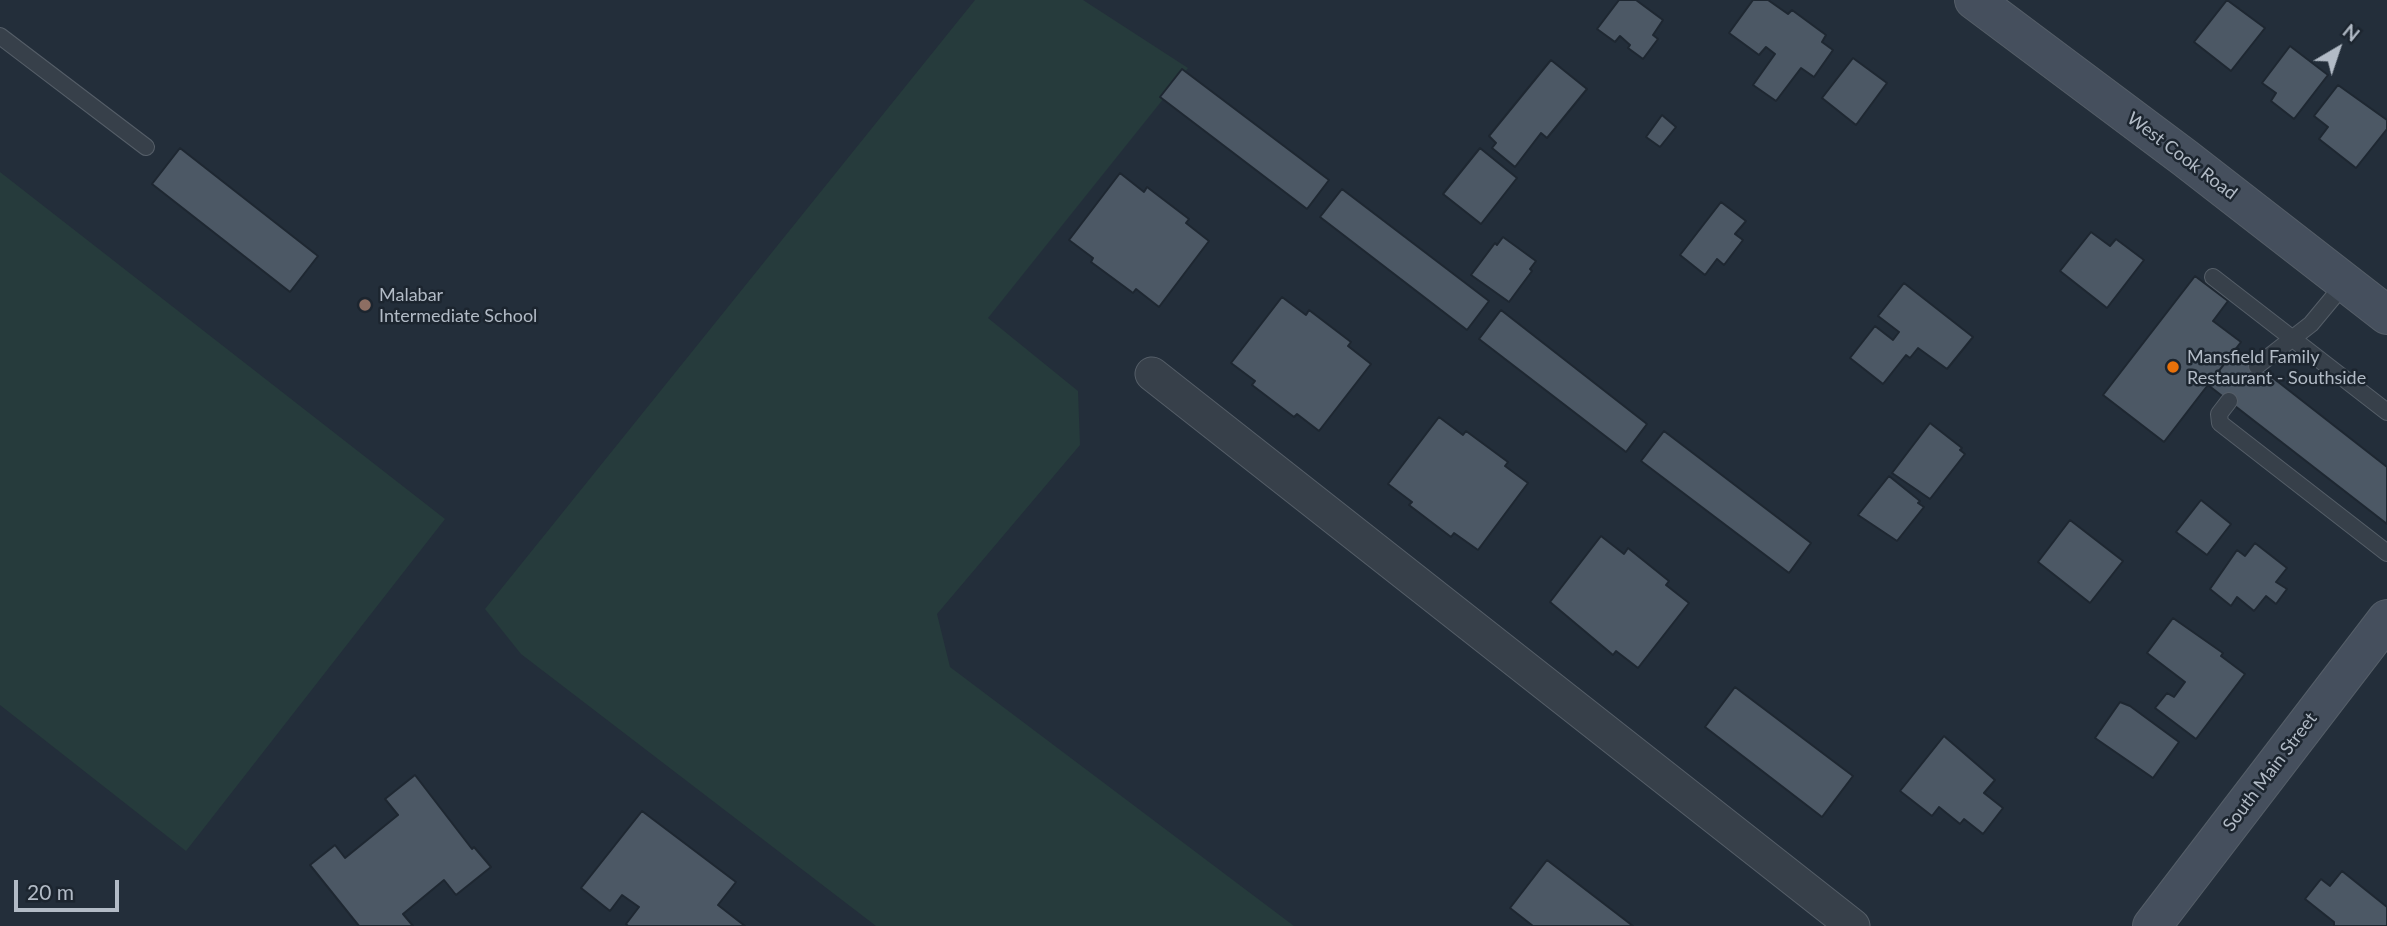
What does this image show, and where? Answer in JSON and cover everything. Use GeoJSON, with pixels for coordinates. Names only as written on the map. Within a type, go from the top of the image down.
{"type":"FeatureCollection","features":[{"type":"Feature","properties":{"kind":"main road","name":"West Cook Road"},"geometry":{"type":"LineString","coordinates":[[1974,0],[2185,158],[2387,315]]}},
{"type":"Feature","properties":{"kind":"main road","name":"South Main Street"},"geometry":{"type":"LineString","coordinates":[[2152,926],[2387,619]]}},
{"type":"Feature","properties":{"kind":"street"},"geometry":{"type":"LineString","coordinates":[[1152,374],[1853,926]]}},
{"type":"Feature","properties":{"kind":"lane"},"geometry":{"type":"LineString","coordinates":[[0,36],[145,147]]}},
{"type":"Feature","properties":{"kind":"lane"},"geometry":{"type":"LineString","coordinates":[[2213,276],[2387,412]]}},
{"type":"Feature","properties":{"kind":"lane"},"geometry":{"type":"LineString","coordinates":[[2257,366],[2311,324],[2345,283]]}},
{"type":"Feature","properties":{"kind":"lane"},"geometry":{"type":"LineString","coordinates":[[2229,401],[2219,414],[2220,423],[2387,554]]}},
{"type":"Feature","properties":{"kind":"green space"},"geometry":{"type":"Polygon","coordinates":[[[975,0],[1083,0],[1188,68],[988,318],[1078,391],[1080,445],[937,614],[950,667],[1294,926],[876,926],[521,654],[485,609],[975,0]]]}},
{"type":"Feature","properties":{"kind":"green space"},"geometry":{"type":"Polygon","coordinates":[[[0,172],[445,519],[186,851],[0,705],[0,172]]]}},
{"type":"Feature","properties":{"kind":"building"},"geometry":{"type":"Polygon","coordinates":[[[1619,0],[1636,0],[1663,20],[1653,35],[1658,39],[1643,59],[1628,48],[1630,45],[1620,36],[1615,42],[1597,29],[1619,0]]]}},
{"type":"Feature","properties":{"kind":"building"},"geometry":{"type":"Polygon","coordinates":[[[1753,0],[1768,0],[1788,14],[1792,10],[1826,35],[1822,42],[1833,50],[1814,77],[1801,68],[1776,101],[1753,85],[1775,54],[1766,47],[1759,55],[1729,33],[1753,0]]]}},
{"type":"Feature","properties":{"kind":"building"},"geometry":{"type":"Polygon","coordinates":[[[2227,0],[2265,28],[2231,71],[2194,42],[2227,0]]]}},
{"type":"Feature","properties":{"kind":"building"},"geometry":{"type":"Polygon","coordinates":[[[2290,46],[2328,75],[2294,119],[2271,101],[2276,93],[2262,83],[2290,46]]]}},
{"type":"Feature","properties":{"kind":"building"},"geometry":{"type":"Polygon","coordinates":[[[1853,58],[1887,83],[1856,125],[1822,98],[1853,58]]]}},
{"type":"Feature","properties":{"kind":"building"},"geometry":{"type":"Polygon","coordinates":[[[1551,60],[1587,89],[1547,138],[1541,133],[1515,167],[1492,148],[1496,143],[1489,136],[1551,60]]]}},
{"type":"Feature","properties":{"kind":"building"},"geometry":{"type":"Polygon","coordinates":[[[1182,69],[1329,180],[1307,209],[1160,97],[1182,69]]]}},
{"type":"Feature","properties":{"kind":"building"},"geometry":{"type":"Polygon","coordinates":[[[2338,85],[2387,120],[2387,129],[2356,168],[2319,139],[2328,127],[2314,116],[2338,85]]]}},
{"type":"Feature","properties":{"kind":"building"},"geometry":{"type":"Polygon","coordinates":[[[1662,115],[1676,127],[1660,147],[1646,137],[1662,115]]]}},
{"type":"Feature","properties":{"kind":"building"},"geometry":{"type":"Polygon","coordinates":[[[180,148],[318,256],[290,292],[152,184],[180,148]]]}},
{"type":"Feature","properties":{"kind":"building"},"geometry":{"type":"Polygon","coordinates":[[[1480,148],[1517,178],[1481,224],[1443,194],[1480,148]]]}},
{"type":"Feature","properties":{"kind":"building"},"geometry":{"type":"Polygon","coordinates":[[[1120,173],[1144,192],[1147,187],[1189,219],[1186,223],[1209,241],[1159,307],[1136,289],[1133,293],[1091,262],[1093,258],[1069,240],[1120,173]]]}},
{"type":"Feature","properties":{"kind":"building"},"geometry":{"type":"Polygon","coordinates":[[[1342,189],[1489,301],[1467,330],[1320,217],[1342,189]]]}},
{"type":"Feature","properties":{"kind":"building"},"geometry":{"type":"Polygon","coordinates":[[[1721,202],[1746,221],[1735,234],[1743,240],[1724,265],[1717,259],[1705,275],[1680,255],[1721,202]]]}},
{"type":"Feature","properties":{"kind":"building"},"geometry":{"type":"Polygon","coordinates":[[[2091,232],[2110,246],[2116,239],[2144,260],[2107,308],[2060,271],[2091,232]]]}},
{"type":"Feature","properties":{"kind":"building"},"geometry":{"type":"Polygon","coordinates":[[[1503,237],[1536,261],[1530,269],[1532,271],[1509,302],[1471,275],[1495,243],[1497,245],[1503,237]]]}},
{"type":"Feature","properties":{"kind":"building","name":"Mansfield Family Restaurant - Southside"},"geometry":{"type":"Polygon","coordinates":[[[2195,276],[2228,301],[2213,321],[2241,342],[2164,442],[2103,395],[2195,276]]]}},
{"type":"Feature","properties":{"kind":"building"},"geometry":{"type":"Polygon","coordinates":[[[1904,283],[1973,337],[1947,369],[1918,348],[1910,358],[1906,355],[1883,384],[1850,358],[1875,326],[1893,340],[1899,332],[1878,316],[1904,283]]]}},
{"type":"Feature","properties":{"kind":"building"},"geometry":{"type":"Polygon","coordinates":[[[1282,297],[1306,315],[1309,310],[1351,342],[1348,346],[1371,364],[1319,431],[1297,414],[1294,417],[1252,385],[1255,381],[1231,363],[1282,297]]]}},
{"type":"Feature","properties":{"kind":"building"},"geometry":{"type":"Polygon","coordinates":[[[1501,310],[1647,424],[1626,452],[1479,339],[1501,310]]]}},
{"type":"Feature","properties":{"kind":"building"},"geometry":{"type":"Polygon","coordinates":[[[2236,349],[2387,467],[2387,524],[2208,385],[2236,349]]]}},
{"type":"Feature","properties":{"kind":"building"},"geometry":{"type":"Polygon","coordinates":[[[1439,417],[1463,435],[1466,431],[1508,462],[1505,466],[1528,483],[1478,550],[1454,533],[1451,537],[1409,505],[1412,502],[1388,484],[1439,417]]]}},
{"type":"Feature","properties":{"kind":"building"},"geometry":{"type":"Polygon","coordinates":[[[1930,423],[1962,448],[1960,450],[1965,454],[1930,499],[1892,473],[1930,423]]]}},
{"type":"Feature","properties":{"kind":"building"},"geometry":{"type":"Polygon","coordinates":[[[1664,431],[1811,543],[1789,573],[1641,461],[1664,431]]]}},
{"type":"Feature","properties":{"kind":"building"},"geometry":{"type":"Polygon","coordinates":[[[1889,476],[1924,507],[1897,541],[1858,515],[1889,476]]]}},
{"type":"Feature","properties":{"kind":"building"},"geometry":{"type":"Polygon","coordinates":[[[2201,500],[2231,524],[2207,555],[2176,532],[2201,500]]]}},
{"type":"Feature","properties":{"kind":"building"},"geometry":{"type":"Polygon","coordinates":[[[2070,520],[2123,561],[2090,603],[2038,562],[2070,520]]]}},
{"type":"Feature","properties":{"kind":"building"},"geometry":{"type":"Polygon","coordinates":[[[1601,536],[1624,554],[1628,548],[1669,581],[1666,585],[1689,603],[1638,668],[1616,651],[1613,655],[1550,602],[1601,536]]]}},
{"type":"Feature","properties":{"kind":"building"},"geometry":{"type":"Polygon","coordinates":[[[2255,543],[2287,568],[2276,582],[2287,589],[2276,604],[2266,596],[2254,611],[2237,597],[2231,606],[2210,589],[2237,550],[2245,556],[2255,543]]]}},
{"type":"Feature","properties":{"kind":"building"},"geometry":{"type":"Polygon","coordinates":[[[2173,618],[2223,653],[2221,656],[2245,674],[2196,739],[2155,708],[2167,693],[2174,697],[2185,682],[2147,653],[2173,618]]]}},
{"type":"Feature","properties":{"kind":"building"},"geometry":{"type":"Polygon","coordinates":[[[1735,687],[1853,776],[1822,817],[1705,727],[1735,687]]]}},
{"type":"Feature","properties":{"kind":"building"},"geometry":{"type":"Polygon","coordinates":[[[2120,702],[2130,706],[2179,742],[2153,778],[2095,738],[2120,702]]]}},
{"type":"Feature","properties":{"kind":"building"},"geometry":{"type":"Polygon","coordinates":[[[1944,736],[1995,780],[1984,793],[2003,808],[1983,834],[1964,819],[1960,824],[1939,807],[1932,816],[1900,791],[1944,736]]]}},
{"type":"Feature","properties":{"kind":"building"},"geometry":{"type":"Polygon","coordinates":[[[415,775],[472,849],[474,847],[491,867],[456,895],[444,880],[403,914],[413,926],[359,926],[310,865],[335,845],[345,858],[398,815],[385,799],[415,775]]]}},
{"type":"Feature","properties":{"kind":"building"},"geometry":{"type":"Polygon","coordinates":[[[642,811],[736,882],[718,905],[745,926],[628,926],[626,924],[639,907],[622,895],[610,911],[581,888],[642,811]]]}},
{"type":"Feature","properties":{"kind":"building"},"geometry":{"type":"Polygon","coordinates":[[[1547,860],[1633,926],[1533,926],[1510,908],[1547,860]]]}},
{"type":"Feature","properties":{"kind":"building"},"geometry":{"type":"Polygon","coordinates":[[[2342,871],[2387,907],[2387,926],[2334,926],[2334,922],[2305,899],[2321,879],[2330,886],[2342,871]]]}},
{"type":"Feature","properties":{"kind":"place","name":"Malabar Intermediate School"},"geometry":{"type":"Point","coordinates":[365,305]}},
{"type":"Feature","properties":{"kind":"place","name":"Mansfield Family Restaurant - Southside"},"geometry":{"type":"Point","coordinates":[2173,367]}}]}
